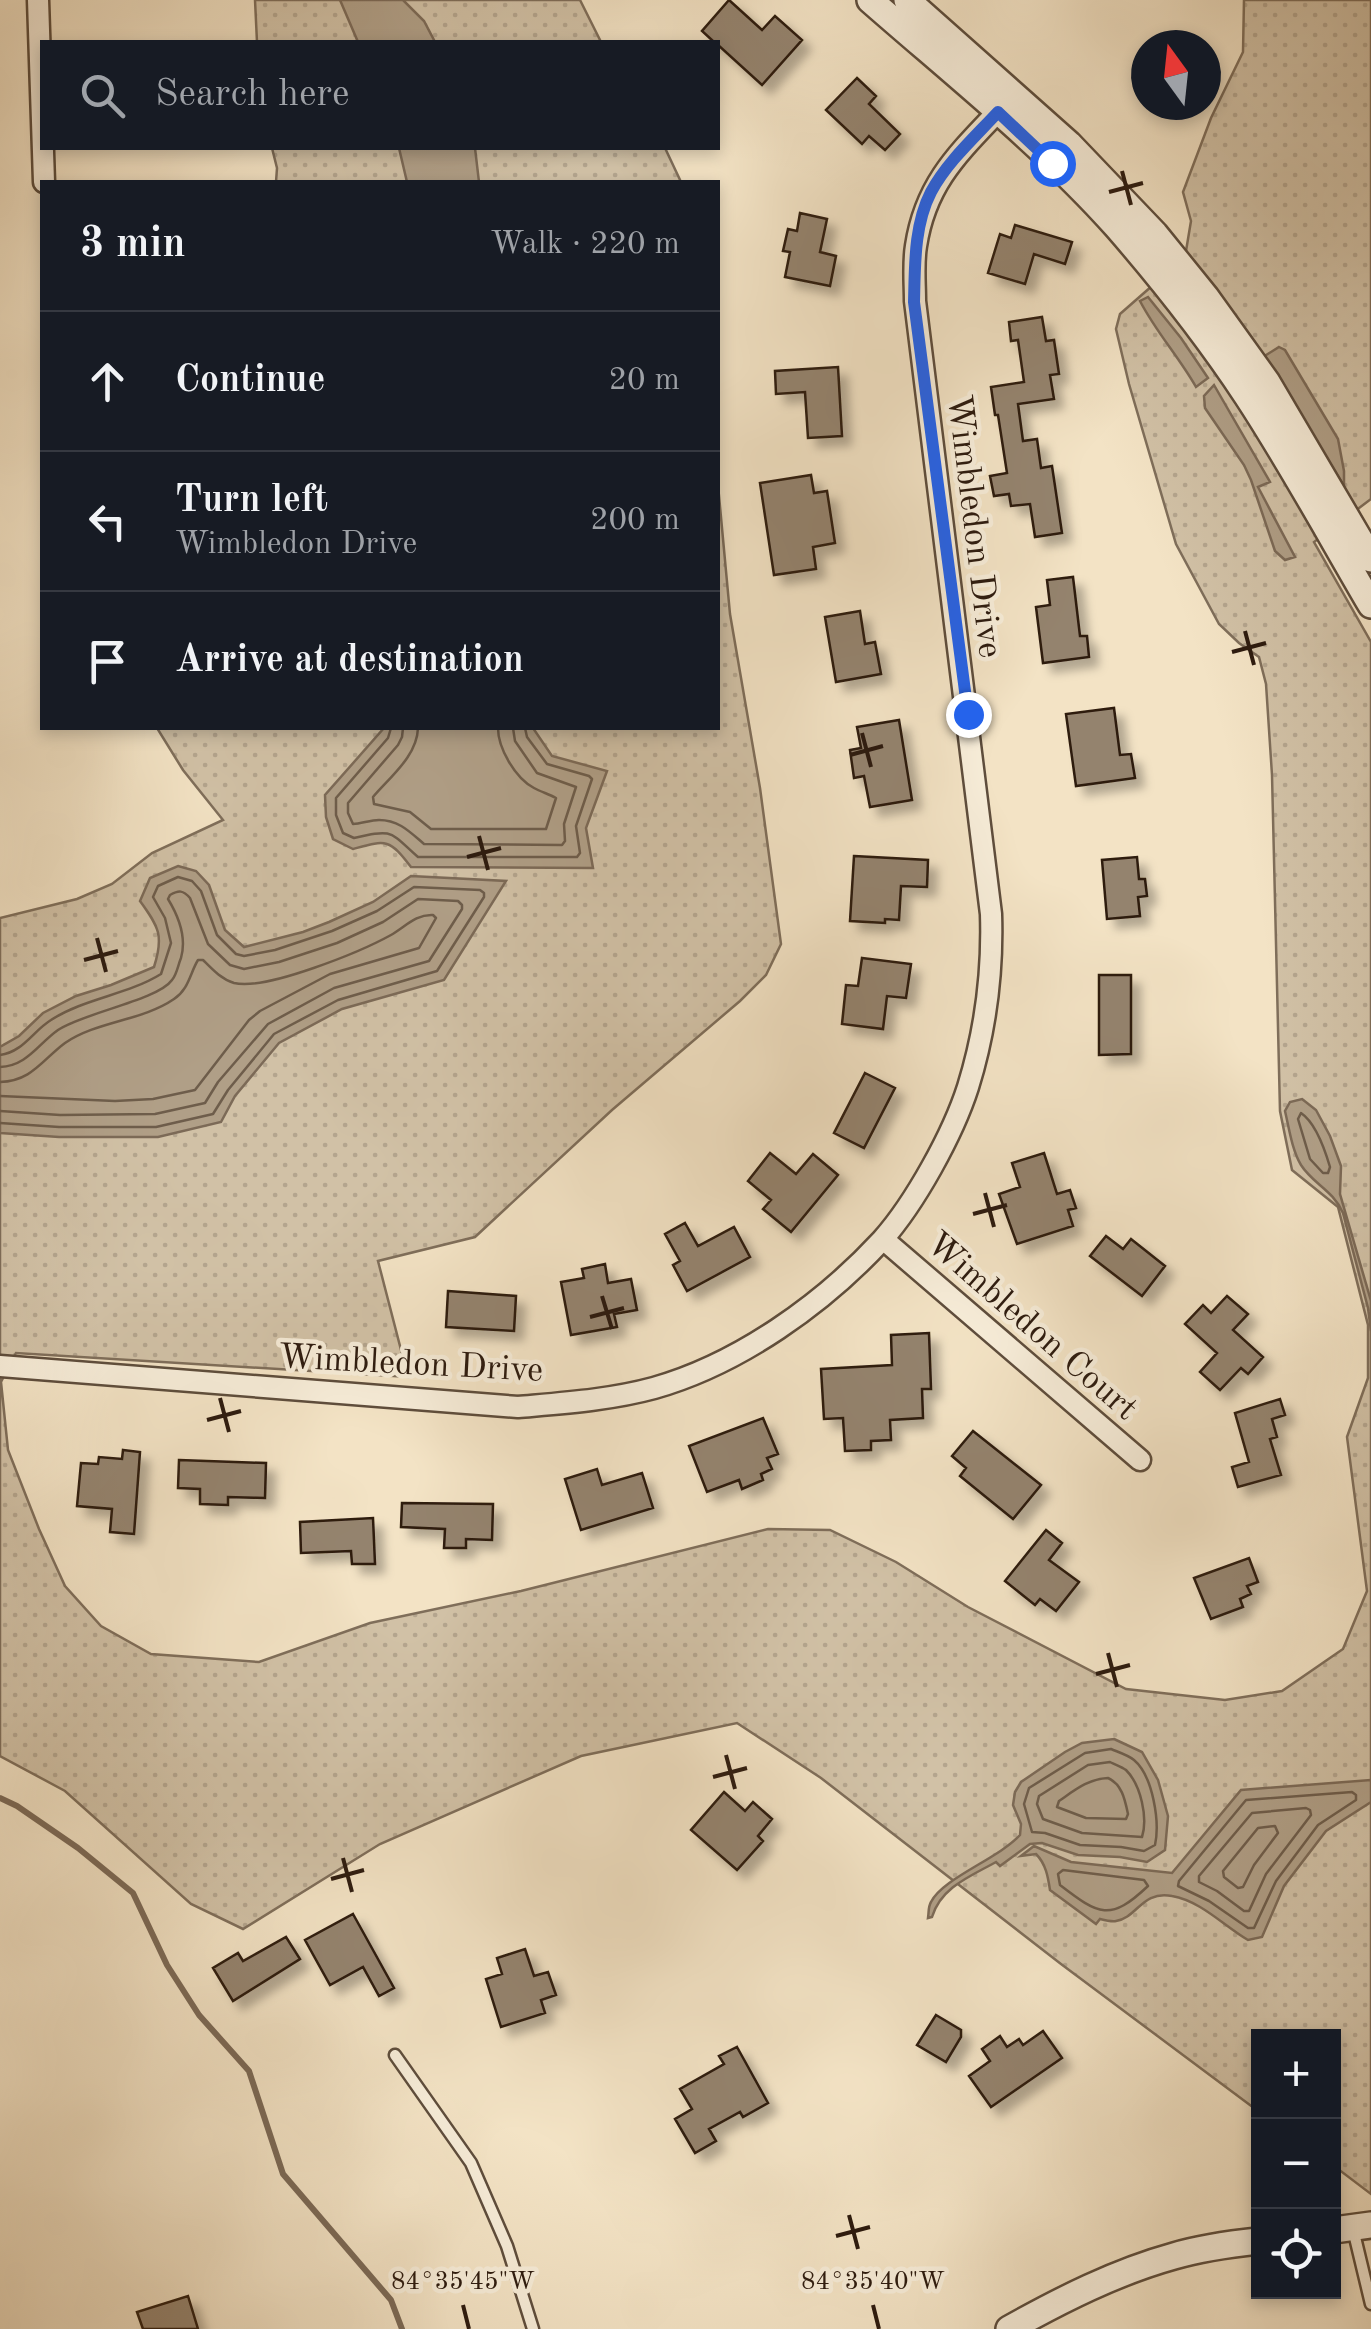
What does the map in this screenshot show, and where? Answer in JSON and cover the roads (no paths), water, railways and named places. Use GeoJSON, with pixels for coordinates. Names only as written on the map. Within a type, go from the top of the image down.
{"type":"FeatureCollection","features":[{"type":"Feature","properties":{"kind":"street"},"geometry":{"type":"LineString","coordinates":[[38,0],[40,61]]}},
{"type":"Feature","properties":{"kind":"street"},"geometry":{"type":"LineString","coordinates":[[870,0],[1110,184],[1155,234],[1206,296],[1267,382],[1371,559]]}},
{"type":"Feature","properties":{"kind":"street"},"geometry":{"type":"LineString","coordinates":[[908,0],[1115,225],[1188,314],[1247,396],[1371,605]]}},
{"type":"Feature","properties":{"kind":"street","name":"Wimbledon Drive"},"geometry":{"type":"LineString","coordinates":[[0,1366],[518,1407],[602,1399],[656,1388],[762,1340],[810,1307],[883,1239],[944,1144],[967,1091],[983,1033],[993,964],[983,842],[914,302],[915,250],[931,192],[1006,103]]}},
{"type":"Feature","properties":{"kind":"street"},"geometry":{"type":"LineString","coordinates":[[43,150],[44,180]]}},
{"type":"Feature","properties":{"kind":"street","name":"Wimbledon Court"},"geometry":{"type":"LineString","coordinates":[[883,1239],[1140,1460]]}},
{"type":"Feature","properties":{"kind":"street"},"geometry":{"type":"LineString","coordinates":[[1022,2326],[1104,2282],[1156,2262],[1251,2241]]}},
{"type":"Feature","properties":{"kind":"lane"},"geometry":{"type":"LineString","coordinates":[[395,2055],[470,2163],[507,2246],[533,2329]]}},
{"type":"Feature","properties":{"kind":"lane"},"geometry":{"type":"LineString","coordinates":[[1352,2228],[1371,2304]]}},
{"type":"Feature","properties":{"kind":"water"},"geometry":{"type":"Polygon","coordinates":[[[340,0],[403,0],[424,21],[434,40],[357,40],[340,0]]]}},
{"type":"Feature","properties":{"kind":"water"},"geometry":{"type":"Polygon","coordinates":[[[399,150],[475,150],[479,180],[407,180],[399,150]]]}},
{"type":"Feature","properties":{"kind":"water"},"geometry":{"type":"Polygon","coordinates":[[[1148,297],[1208,378],[1196,387],[1140,301],[1148,297]]]}},
{"type":"Feature","properties":{"kind":"water"},"geometry":{"type":"Polygon","coordinates":[[[1279,347],[1285,350],[1338,439],[1344,486],[1263,357],[1279,347]]]}},
{"type":"Feature","properties":{"kind":"water"},"geometry":{"type":"Polygon","coordinates":[[[1214,385],[1270,482],[1258,487],[1295,557],[1285,560],[1275,551],[1244,465],[1205,408],[1204,396],[1214,385]]]}},
{"type":"Feature","properties":{"kind":"water"},"geometry":{"type":"Polygon","coordinates":[[[382,730],[534,730],[552,756],[607,771],[586,828],[593,868],[411,867],[392,846],[373,844],[353,849],[333,839],[325,795],[382,730]]]}},
{"type":"Feature","properties":{"kind":"water"},"geometry":{"type":"Polygon","coordinates":[[[178,866],[196,871],[209,885],[225,930],[244,947],[329,922],[373,902],[411,876],[506,881],[444,980],[342,1009],[279,1043],[235,1096],[221,1122],[158,1137],[0,1133],[0,1047],[19,1036],[43,1013],[76,996],[154,967],[158,932],[140,901],[150,878],[178,866]]]}},
{"type":"Feature","properties":{"kind":"water"},"geometry":{"type":"Polygon","coordinates":[[[1302,1099],[1316,1110],[1341,1166],[1340,1194],[1371,1301],[1371,1331],[1343,1213],[1334,1198],[1306,1172],[1293,1146],[1285,1111],[1290,1102],[1302,1099]]]}},
{"type":"Feature","properties":{"kind":"water"},"geometry":{"type":"Polygon","coordinates":[[[1114,1739],[1142,1752],[1158,1780],[1168,1816],[1165,1850],[1147,1862],[1078,1855],[1042,1843],[1030,1844],[1000,1866],[996,1862],[958,1884],[928,1918],[937,1893],[1020,1835],[1021,1824],[1013,1805],[1021,1782],[1082,1743],[1114,1739]]]}},
{"type":"Feature","properties":{"kind":"water"},"geometry":{"type":"Polygon","coordinates":[[[1371,1780],[1371,1802],[1326,1831],[1284,1886],[1262,1937],[1248,1940],[1202,1908],[1162,1895],[1147,1900],[1123,1919],[1100,1919],[1096,1924],[1050,1890],[1044,1866],[1036,1854],[1021,1856],[1034,1846],[1071,1862],[1172,1873],[1241,1790],[1371,1780]]]}},
{"type":"Feature","properties":{"kind":"waterway"},"geometry":{"type":"LineString","coordinates":[[0,1798],[78,1848],[133,1893],[167,1965],[199,2015],[249,2071],[283,2174],[391,2300],[402,2329]]}}]}
